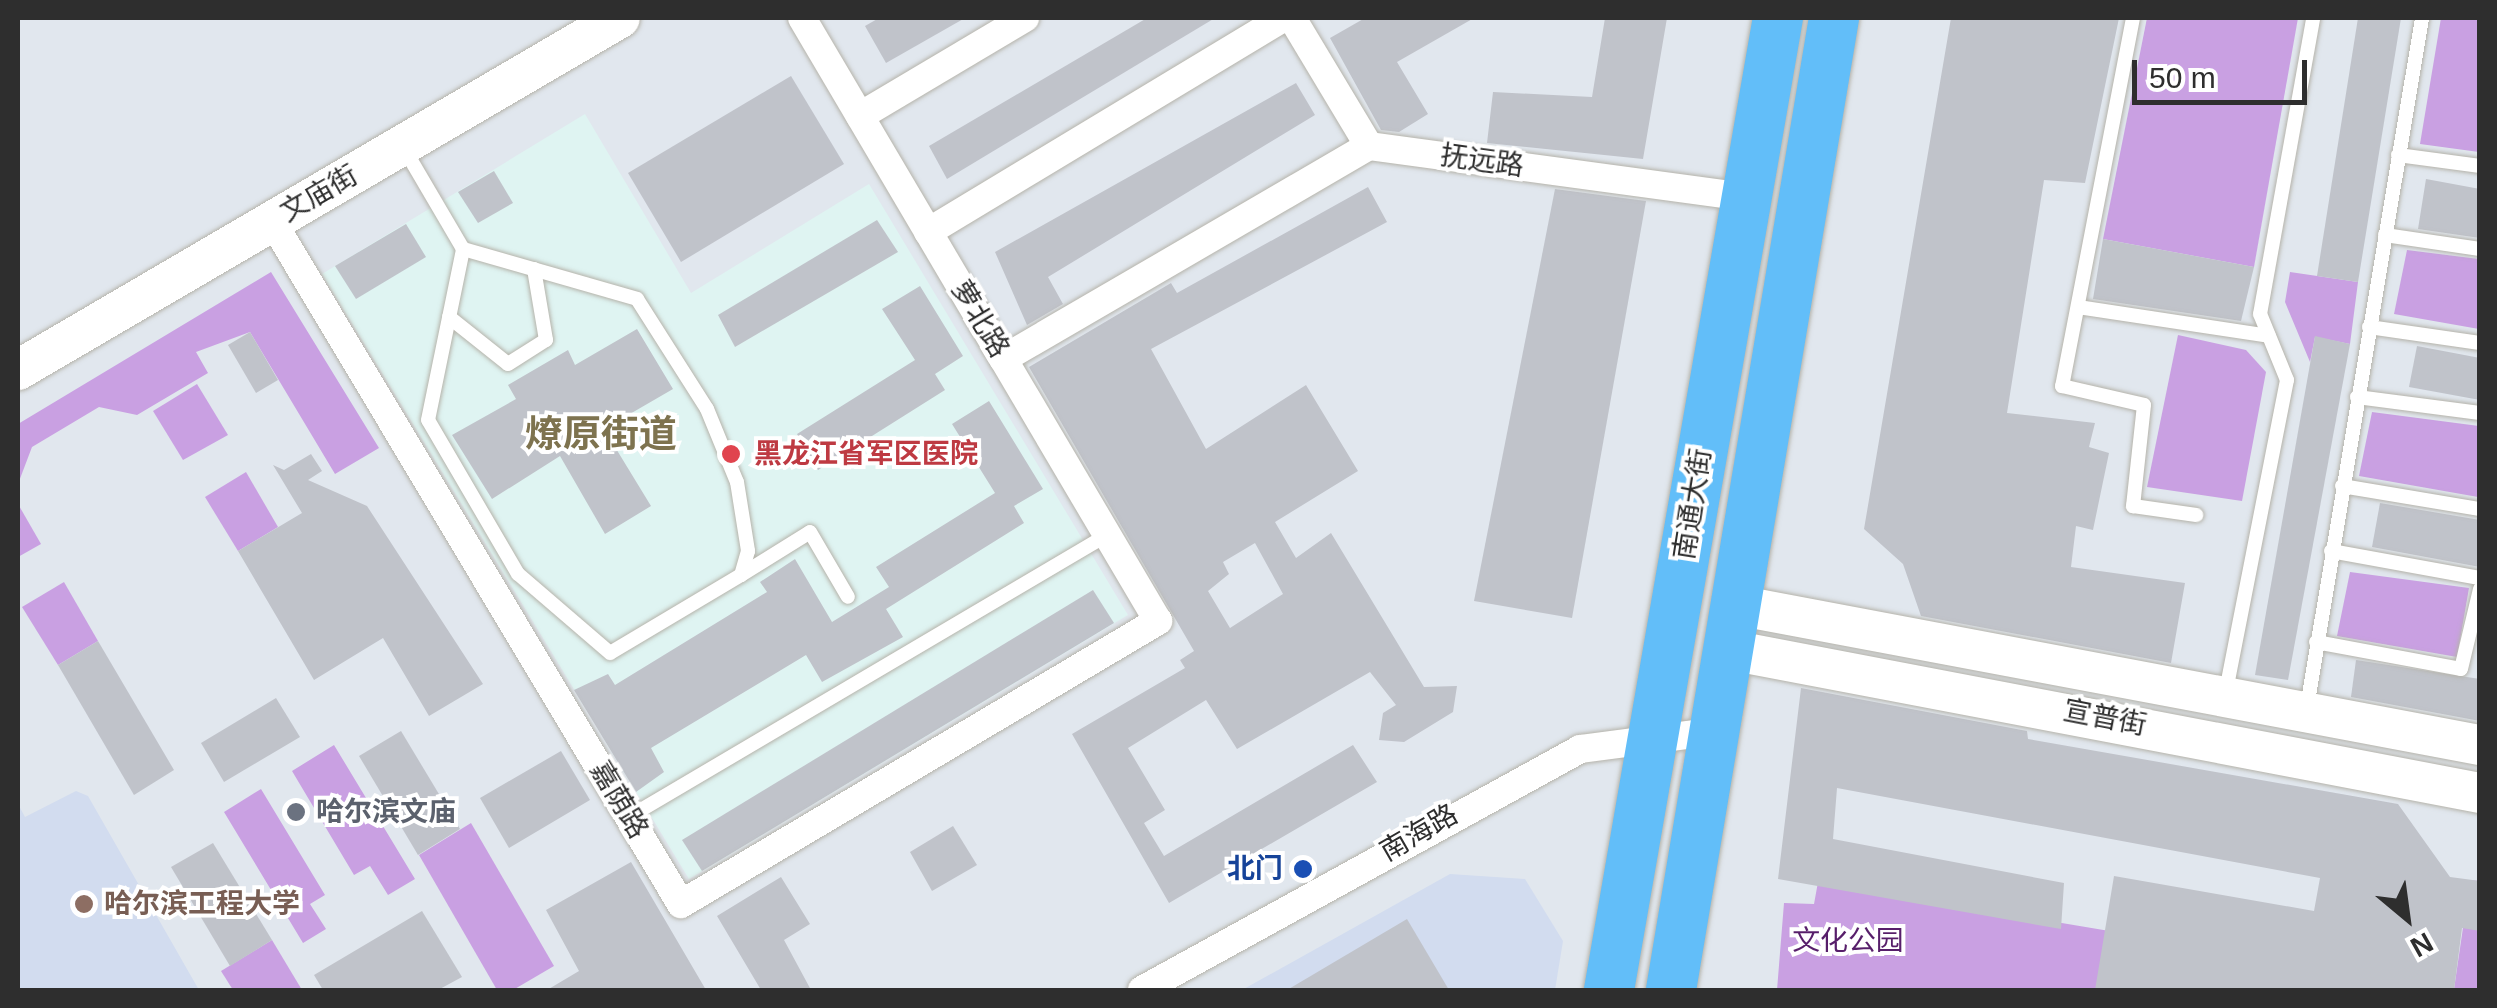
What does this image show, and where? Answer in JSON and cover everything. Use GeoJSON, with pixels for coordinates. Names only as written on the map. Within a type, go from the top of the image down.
{"type":"FeatureCollection","features":[{"type":"Feature","properties":{"kind":"highway","name":"南通大街"},"geometry":{"type":"LineString","coordinates":[[1609,990],[1778,18]]}},
{"type":"Feature","properties":{"kind":"highway"},"geometry":{"type":"LineString","coordinates":[[1671,990],[1834,18]]}},
{"type":"Feature","properties":{"kind":"street","name":"文庙街"},"geometry":{"type":"LineString","coordinates":[[18,370],[620,18]]}},
{"type":"Feature","properties":{"kind":"street","name":"萝北路"},"geometry":{"type":"LineString","coordinates":[[802,18],[1158,621]]}},
{"type":"Feature","properties":{"kind":"street"},"geometry":{"type":"LineString","coordinates":[[860,116],[1025,18]]}},
{"type":"Feature","properties":{"kind":"street"},"geometry":{"type":"LineString","coordinates":[[928,232],[1284,18]]}},
{"type":"Feature","properties":{"kind":"street"},"geometry":{"type":"LineString","coordinates":[[1003,359],[1369,146],[1292,18]]}},
{"type":"Feature","properties":{"kind":"street","name":"抚远路"},"geometry":{"type":"LineString","coordinates":[[1369,146],[1744,197]]}},
{"type":"Feature","properties":{"kind":"street","name":"嘉荫路"},"geometry":{"type":"LineString","coordinates":[[272,221],[681,904],[1158,621]]}},
{"type":"Feature","properties":{"kind":"street","name":"宣普街"},"geometry":{"type":"LineString","coordinates":[[1733,628],[2224,697],[2480,745]]}},
{"type":"Feature","properties":{"kind":"street","name":"宣普街"},"geometry":{"type":"LineString","coordinates":[[1733,628],[2480,793]]}},
{"type":"Feature","properties":{"kind":"street","name":"南海路"},"geometry":{"type":"LineString","coordinates":[[1142,990],[1502,787],[1580,749],[1655,735],[1716,731]]}},
{"type":"Feature","properties":{"kind":"lane"},"geometry":{"type":"LineString","coordinates":[[2133,18],[2062,386],[2144,405],[2133,506],[2196,515]]}},
{"type":"Feature","properties":{"kind":"lane"},"geometry":{"type":"LineString","coordinates":[[2224,697],[2286,380],[2260,314],[2313,18]]}},
{"type":"Feature","properties":{"kind":"lane"},"geometry":{"type":"LineString","coordinates":[[2306,714],[2422,18]]}},
{"type":"Feature","properties":{"kind":"lane"},"geometry":{"type":"LineString","coordinates":[[402,145],[463,249],[428,420],[518,574],[568,624],[610,653],[810,532],[848,597]]}},
{"type":"Feature","properties":{"kind":"lane"},"geometry":{"type":"LineString","coordinates":[[2398,155],[2480,166]]}},
{"type":"Feature","properties":{"kind":"lane"},"geometry":{"type":"LineString","coordinates":[[2385,235],[2480,249]]}},
{"type":"Feature","properties":{"kind":"lane"},"geometry":{"type":"LineString","coordinates":[[463,249],[637,299],[707,410],[738,482],[748,552],[741,575]]}},
{"type":"Feature","properties":{"kind":"lane"},"geometry":{"type":"LineString","coordinates":[[449,317],[508,364],[546,340],[534,269]]}},
{"type":"Feature","properties":{"kind":"lane"},"geometry":{"type":"LineString","coordinates":[[2078,307],[2268,336]]}},
{"type":"Feature","properties":{"kind":"lane"},"geometry":{"type":"LineString","coordinates":[[2369,327],[2480,343]]}},
{"type":"Feature","properties":{"kind":"lane"},"geometry":{"type":"LineString","coordinates":[[2358,397],[2480,413]]}},
{"type":"Feature","properties":{"kind":"lane"},"geometry":{"type":"LineString","coordinates":[[2342,486],[2480,509]]}},
{"type":"Feature","properties":{"kind":"lane"},"geometry":{"type":"LineString","coordinates":[[630,818],[1107,535]]}},
{"type":"Feature","properties":{"kind":"lane"},"geometry":{"type":"LineString","coordinates":[[2331,552],[2480,578]]}},
{"type":"Feature","properties":{"kind":"lane"},"geometry":{"type":"LineString","coordinates":[[2316,642],[2461,669],[2480,589]]}},
{"type":"Feature","properties":{"kind":"shaded area","name":"黑龙江省军区医院"},"geometry":{"type":"Polygon","coordinates":[[[585,114],[691,293],[869,184],[1128,615],[689,879],[322,274],[585,114]]]}},
{"type":"Feature","properties":{"kind":"shaded area","name":"哈尔滨工程大学"},"geometry":{"type":"Polygon","coordinates":[[[76,791],[88,796],[199,990],[18,990],[18,804],[25,817],[76,791]]]}},
{"type":"Feature","properties":{"kind":"shaded area"},"geometry":{"type":"Polygon","coordinates":[[[1450,874],[1525,879],[1563,941],[1555,990],[1242,990],[1450,874]]]}},
{"type":"Feature","properties":{"kind":"green space"},"geometry":{"type":"Polygon","coordinates":[[[2147,18],[2298,18],[2254,267],[2103,239],[2147,18]]]}},
{"type":"Feature","properties":{"kind":"green space"},"geometry":{"type":"Polygon","coordinates":[[[2441,18],[2479,18],[2479,152],[2420,144],[2441,18]]]}},
{"type":"Feature","properties":{"kind":"green space"},"geometry":{"type":"Polygon","coordinates":[[[2407,250],[2479,259],[2479,329],[2394,314],[2407,250]]]}},
{"type":"Feature","properties":{"kind":"green space"},"geometry":{"type":"Polygon","coordinates":[[[271,272],[379,448],[335,474],[250,332],[196,352],[208,373],[137,415],[99,407],[32,447],[18,484],[18,424],[271,272]]]}},
{"type":"Feature","properties":{"kind":"green space"},"geometry":{"type":"Polygon","coordinates":[[[2290,272],[2358,282],[2350,344],[2315,337],[2310,362],[2285,302],[2290,272]]]}},
{"type":"Feature","properties":{"kind":"green space"},"geometry":{"type":"Polygon","coordinates":[[[2178,335],[2246,350],[2266,372],[2242,501],[2147,487],[2178,335]]]}},
{"type":"Feature","properties":{"kind":"green space"},"geometry":{"type":"Polygon","coordinates":[[[197,384],[228,435],[183,460],[153,411],[197,384]]]}},
{"type":"Feature","properties":{"kind":"green space"},"geometry":{"type":"Polygon","coordinates":[[[2372,412],[2479,426],[2478,497],[2359,476],[2372,412]]]}},
{"type":"Feature","properties":{"kind":"green space"},"geometry":{"type":"Polygon","coordinates":[[[246,472],[278,527],[238,551],[205,497],[246,472]]]}},
{"type":"Feature","properties":{"kind":"green space"},"geometry":{"type":"Polygon","coordinates":[[[18,504],[41,544],[18,557],[18,504]]]}},
{"type":"Feature","properties":{"kind":"green space"},"geometry":{"type":"Polygon","coordinates":[[[2350,572],[2469,588],[2457,657],[2337,636],[2350,572]]]}},
{"type":"Feature","properties":{"kind":"green space"},"geometry":{"type":"Polygon","coordinates":[[[64,582],[98,641],[58,665],[22,607],[64,582]]]}},
{"type":"Feature","properties":{"kind":"green space"},"geometry":{"type":"Polygon","coordinates":[[[334,745],[415,879],[388,895],[370,866],[354,875],[292,771],[334,745]]]}},
{"type":"Feature","properties":{"kind":"green space"},"geometry":{"type":"Polygon","coordinates":[[[261,789],[325,895],[310,904],[326,929],[303,943],[224,812],[261,789]]]}},
{"type":"Feature","properties":{"kind":"green space"},"geometry":{"type":"Polygon","coordinates":[[[471,823],[554,966],[513,990],[497,990],[419,855],[471,823]]]}},
{"type":"Feature","properties":{"kind":"green space","name":"文化公园"},"geometry":{"type":"Polygon","coordinates":[[[2470,880],[2479,881],[2479,990],[1777,990],[1784,903],[1814,904],[1818,882],[2454,989],[2470,880]]]}},
{"type":"Feature","properties":{"kind":"green space"},"geometry":{"type":"Polygon","coordinates":[[[272,940],[302,990],[233,990],[221,971],[272,940]]]}},
{"type":"Feature","properties":{"kind":"building"},"geometry":{"type":"Polygon","coordinates":[[[879,18],[965,18],[886,63],[865,26],[879,18]]]}},
{"type":"Feature","properties":{"kind":"building"},"geometry":{"type":"Polygon","coordinates":[[[1147,18],[1215,18],[947,179],[929,146],[1147,18]]]}},
{"type":"Feature","properties":{"kind":"building"},"geometry":{"type":"Polygon","coordinates":[[[1365,18],[1474,18],[1397,62],[1428,114],[1399,132],[1381,130],[1330,38],[1365,18]]]}},
{"type":"Feature","properties":{"kind":"building"},"geometry":{"type":"Polygon","coordinates":[[[1605,18],[1667,18],[1643,159],[1487,143],[1493,92],[1592,97],[1605,18]]]}},
{"type":"Feature","properties":{"kind":"building"},"geometry":{"type":"Polygon","coordinates":[[[1951,18],[2119,18],[2085,183],[2044,180],[2007,413],[2095,423],[2089,447],[2109,453],[2093,530],[2076,526],[2071,567],[2185,583],[2171,663],[1921,616],[1903,564],[1864,529],[1951,18]]]}},
{"type":"Feature","properties":{"kind":"building"},"geometry":{"type":"Polygon","coordinates":[[[2358,18],[2401,18],[2358,282],[2317,276],[2358,18]]]}},
{"type":"Feature","properties":{"kind":"building"},"geometry":{"type":"Polygon","coordinates":[[[791,76],[844,164],[681,262],[628,173],[791,76]]]}},
{"type":"Feature","properties":{"kind":"building"},"geometry":{"type":"Polygon","coordinates":[[[1296,83],[1315,115],[1048,277],[1063,304],[1027,325],[995,252],[1296,83]]]}},
{"type":"Feature","properties":{"kind":"building"},"geometry":{"type":"Polygon","coordinates":[[[494,171],[513,203],[478,223],[458,192],[494,171]]]}},
{"type":"Feature","properties":{"kind":"building"},"geometry":{"type":"Polygon","coordinates":[[[2426,179],[2480,189],[2480,238],[2418,229],[2426,179]]]}},
{"type":"Feature","properties":{"kind":"building"},"geometry":{"type":"Polygon","coordinates":[[[1368,187],[1387,222],[1151,349],[1206,449],[1306,385],[1358,471],[1275,522],[1296,558],[1331,533],[1424,687],[1457,686],[1453,712],[1404,742],[1379,740],[1383,713],[1396,705],[1370,672],[1237,749],[1206,700],[1128,748],[1165,810],[1144,823],[1164,856],[1353,745],[1377,782],[1169,903],[1072,734],[1185,668],[1180,660],[1194,651],[1029,367],[1171,283],[1177,293],[1368,187]],[[1255,543],[1223,562],[1229,574],[1208,591],[1230,628],[1283,594],[1255,543]]]}},
{"type":"Feature","properties":{"kind":"building"},"geometry":{"type":"Polygon","coordinates":[[[1555,189],[1646,201],[1572,618],[1474,601],[1555,189]]]}},
{"type":"Feature","properties":{"kind":"building"},"geometry":{"type":"Polygon","coordinates":[[[877,220],[898,252],[735,347],[718,315],[877,220]]]}},
{"type":"Feature","properties":{"kind":"building"},"geometry":{"type":"Polygon","coordinates":[[[406,224],[426,257],[356,299],[335,266],[406,224]]]}},
{"type":"Feature","properties":{"kind":"building"},"geometry":{"type":"Polygon","coordinates":[[[2103,239],[2254,267],[2241,321],[2093,299],[2103,239]]]}},
{"type":"Feature","properties":{"kind":"building"},"geometry":{"type":"Polygon","coordinates":[[[920,286],[963,356],[935,374],[945,390],[818,470],[797,434],[915,360],[882,309],[920,286]]]}},
{"type":"Feature","properties":{"kind":"building"},"geometry":{"type":"Polygon","coordinates":[[[637,329],[673,389],[604,429],[651,506],[605,534],[560,456],[492,499],[452,435],[516,399],[508,385],[568,350],[575,365],[637,329]]]}},
{"type":"Feature","properties":{"kind":"building"},"geometry":{"type":"Polygon","coordinates":[[[250,332],[278,380],[256,393],[228,345],[250,332]]]}},
{"type":"Feature","properties":{"kind":"building"},"geometry":{"type":"Polygon","coordinates":[[[2315,336],[2350,344],[2288,680],[2255,675],[2315,336]]]}},
{"type":"Feature","properties":{"kind":"building"},"geometry":{"type":"Polygon","coordinates":[[[2417,346],[2480,358],[2480,400],[2409,387],[2417,346]]]}},
{"type":"Feature","properties":{"kind":"building"},"geometry":{"type":"Polygon","coordinates":[[[989,401],[1043,489],[1014,506],[1024,523],[886,609],[903,637],[822,682],[806,655],[651,748],[664,772],[636,792],[574,690],[608,674],[615,685],[767,592],[760,582],[795,559],[832,622],[889,587],[876,567],[995,493],[952,424],[989,401]]]}},
{"type":"Feature","properties":{"kind":"building"},"geometry":{"type":"Polygon","coordinates":[[[311,454],[322,471],[308,480],[367,506],[483,684],[429,716],[383,638],[314,680],[238,551],[302,513],[273,465],[284,470],[311,454]]]}},
{"type":"Feature","properties":{"kind":"building"},"geometry":{"type":"Polygon","coordinates":[[[2380,503],[2480,520],[2480,567],[2372,547],[2380,503]]]}},
{"type":"Feature","properties":{"kind":"building"},"geometry":{"type":"Polygon","coordinates":[[[1093,590],[1114,623],[702,871],[682,840],[1093,590]]]}},
{"type":"Feature","properties":{"kind":"building"},"geometry":{"type":"Polygon","coordinates":[[[98,641],[174,770],[134,795],[58,665],[98,641]]]}},
{"type":"Feature","properties":{"kind":"building"},"geometry":{"type":"Polygon","coordinates":[[[2356,660],[2480,679],[2480,721],[2351,697],[2356,660]]]}},
{"type":"Feature","properties":{"kind":"building"},"geometry":{"type":"Polygon","coordinates":[[[1801,688],[2027,731],[2028,739],[2398,804],[2450,877],[2480,881],[2480,931],[2462,928],[2454,990],[2095,990],[2114,876],[2314,911],[2320,878],[1837,788],[1833,839],[2064,883],[2061,929],[1778,879],[1801,688]]]}},
{"type":"Feature","properties":{"kind":"building"},"geometry":{"type":"Polygon","coordinates":[[[276,698],[300,737],[224,782],[201,743],[276,698]]]}},
{"type":"Feature","properties":{"kind":"building"},"geometry":{"type":"Polygon","coordinates":[[[401,731],[460,829],[418,855],[359,756],[401,731]]]}},
{"type":"Feature","properties":{"kind":"building"},"geometry":{"type":"Polygon","coordinates":[[[561,751],[590,800],[509,848],[480,798],[561,751]]]}},
{"type":"Feature","properties":{"kind":"building"},"geometry":{"type":"Polygon","coordinates":[[[953,826],[977,865],[932,891],[910,852],[953,826]]]}},
{"type":"Feature","properties":{"kind":"building"},"geometry":{"type":"Polygon","coordinates":[[[213,843],[272,940],[230,966],[171,867],[213,843]]]}},
{"type":"Feature","properties":{"kind":"building"},"geometry":{"type":"Polygon","coordinates":[[[631,862],[706,990],[547,990],[579,971],[546,910],[631,862]]]}},
{"type":"Feature","properties":{"kind":"building"},"geometry":{"type":"Polygon","coordinates":[[[781,877],[810,924],[784,940],[811,990],[761,990],[717,916],[781,877]]]}},
{"type":"Feature","properties":{"kind":"building"},"geometry":{"type":"Polygon","coordinates":[[[422,911],[462,977],[438,990],[323,990],[314,975],[422,911]]]}},
{"type":"Feature","properties":{"kind":"building"},"geometry":{"type":"Polygon","coordinates":[[[1407,919],[1449,990],[1287,990],[1407,919]]]}},
{"type":"Feature","properties":{"kind":"place","name":"黑龙江省军区医院"},"geometry":{"type":"Point","coordinates":[731,454]}},
{"type":"Feature","properties":{"kind":"place","name":"哈尔滨文庙"},"geometry":{"type":"Point","coordinates":[296,812]}},
{"type":"Feature","properties":{"kind":"place","name":"北门"},"geometry":{"type":"Point","coordinates":[1303,869]}},
{"type":"Feature","properties":{"kind":"place","name":"哈尔滨工程大学"},"geometry":{"type":"Point","coordinates":[84,904]}},
{"type":"Feature","properties":{"kind":"district","name":"燎原街道"},"geometry":{"type":"Point","coordinates":[601,435]}}]}
